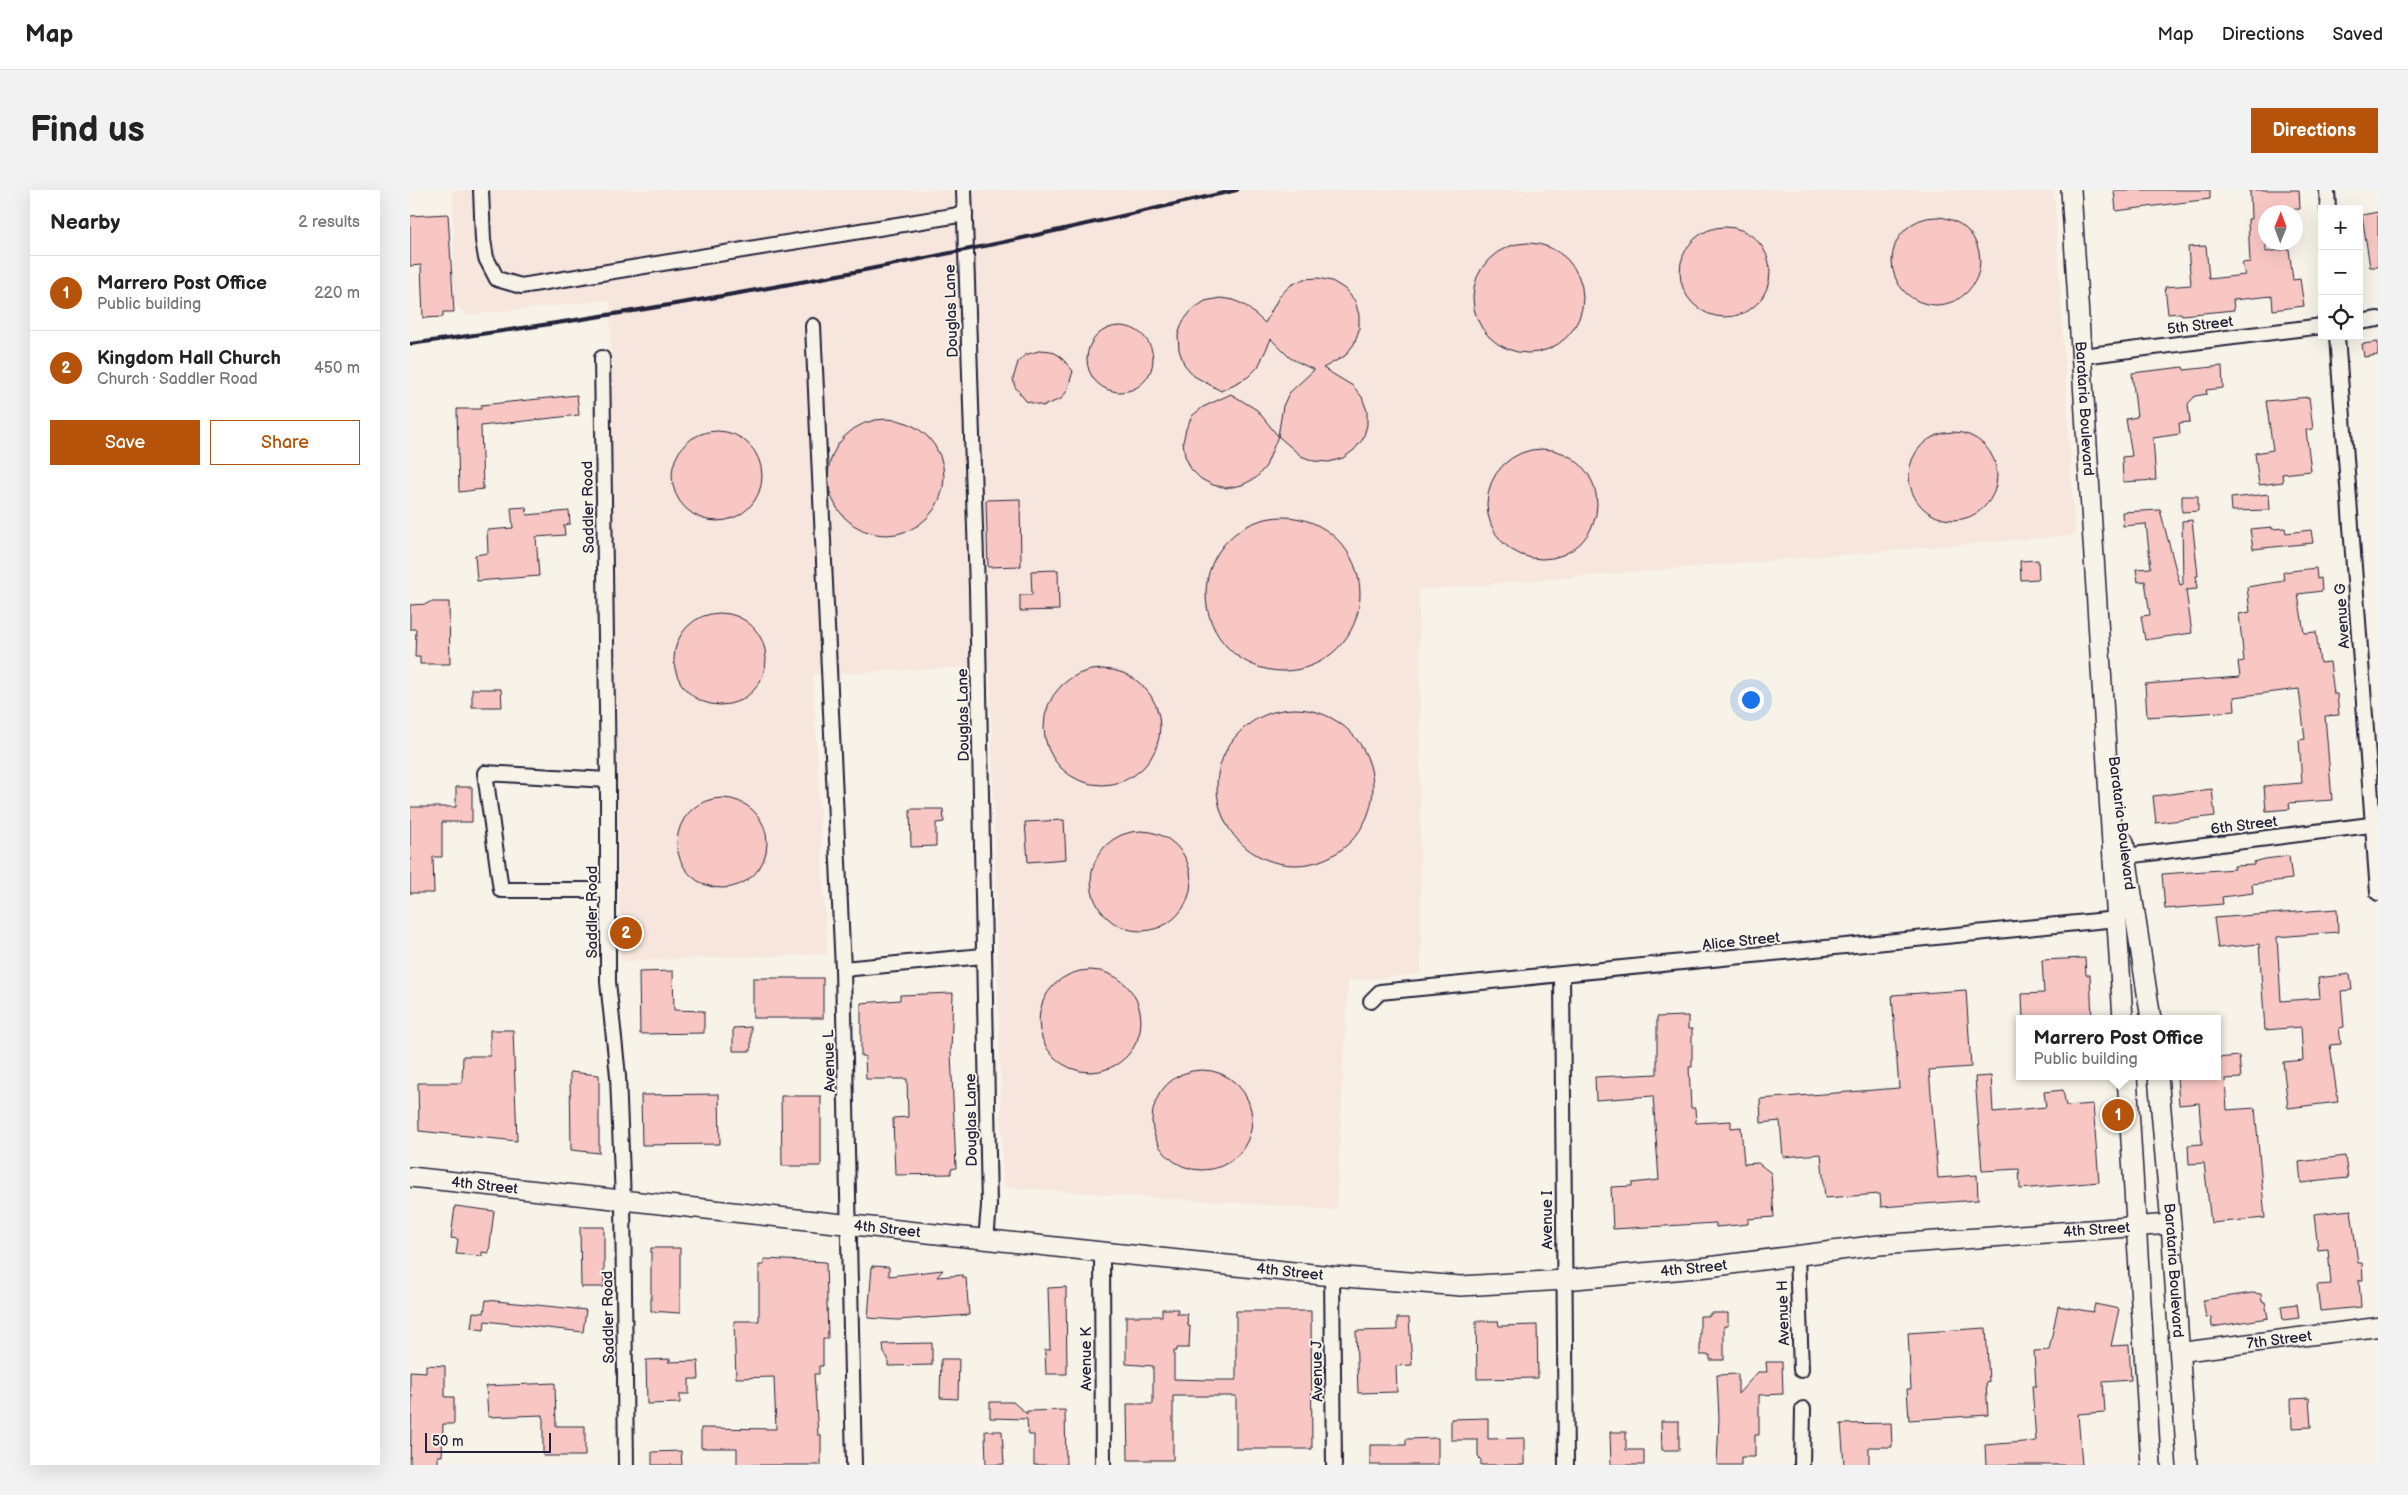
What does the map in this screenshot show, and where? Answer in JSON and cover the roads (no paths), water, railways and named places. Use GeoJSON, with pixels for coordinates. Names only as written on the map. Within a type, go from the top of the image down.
{"type":"FeatureCollection","features":[{"type":"Feature","properties":{"kind":"main road","name":"Barataria Boulevard"},"geometry":{"type":"LineString","coordinates":[[2071,190],[2098,628],[2120,857],[2150,1015]]}},
{"type":"Feature","properties":{"kind":"main road","name":"Barataria Boulevard"},"geometry":{"type":"LineString","coordinates":[[2120,857],[2117,920],[2124,1015]]}},
{"type":"Feature","properties":{"kind":"main road"},"geometry":{"type":"LineString","coordinates":[[2127,1080],[2151,1465]]}},
{"type":"Feature","properties":{"kind":"main road","name":"Barataria Boulevard"},"geometry":{"type":"LineString","coordinates":[[2158,1080],[2181,1352],[2187,1465]]}},
{"type":"Feature","properties":{"kind":"main road","name":"4th Street"},"geometry":{"type":"LineString","coordinates":[[410,1177],[1332,1276],[1461,1286],[1564,1280],[1708,1267],[1879,1245],[2137,1228],[2171,1224]]}},
{"type":"Feature","properties":{"kind":"street"},"geometry":{"type":"LineString","coordinates":[[481,190],[483,240],[486,258],[497,279],[521,286],[965,214]]}},
{"type":"Feature","properties":{"kind":"street","name":"Douglas Lane"},"geometry":{"type":"LineString","coordinates":[[964,190],[977,599],[988,1206],[986,1240]]}},
{"type":"Feature","properties":{"kind":"street"},"geometry":{"type":"LineString","coordinates":[[2327,190],[2328,205]]}},
{"type":"Feature","properties":{"kind":"street"},"geometry":{"type":"LineString","coordinates":[[2363,321],[2378,319]]}},
{"type":"Feature","properties":{"kind":"street","name":"Avenue L"},"geometry":{"type":"LineString","coordinates":[[813,326],[843,969],[854,1465]]}},
{"type":"Feature","properties":{"kind":"street","name":"5th Street"},"geometry":{"type":"LineString","coordinates":[[2082,356],[2318,326]]}},
{"type":"Feature","properties":{"kind":"street","name":"Avenue G"},"geometry":{"type":"LineString","coordinates":[[2337,340],[2376,824],[2378,893]]}},
{"type":"Feature","properties":{"kind":"street","name":"Saddler Road"},"geometry":{"type":"LineString","coordinates":[[602,358],[608,780],[608,982],[618,1076],[623,1201],[626,1465]]}},
{"type":"Feature","properties":{"kind":"street"},"geometry":{"type":"LineString","coordinates":[[608,780],[485,773],[501,890],[608,890]]}},
{"type":"Feature","properties":{"kind":"street","name":"6th Street"},"geometry":{"type":"LineString","coordinates":[[2120,857],[2376,824]]}},
{"type":"Feature","properties":{"kind":"street","name":"Alice Street"},"geometry":{"type":"LineString","coordinates":[[1371,1001],[1380,992],[2117,920]]}},
{"type":"Feature","properties":{"kind":"street"},"geometry":{"type":"LineString","coordinates":[[843,969],[983,956]]}},
{"type":"Feature","properties":{"kind":"street","name":"Avenue I"},"geometry":{"type":"LineString","coordinates":[[1562,975],[1566,1465]]}},
{"type":"Feature","properties":{"kind":"street","name":"Avenue K"},"geometry":{"type":"LineString","coordinates":[[1102,1252],[1103,1465]]}},
{"type":"Feature","properties":{"kind":"street","name":"Avenue H"},"geometry":{"type":"LineString","coordinates":[[1798,1254],[1801,1370]]}},
{"type":"Feature","properties":{"kind":"street","name":"Avenue J"},"geometry":{"type":"LineString","coordinates":[[1332,1276],[1334,1465]]}},
{"type":"Feature","properties":{"kind":"street","name":"7th Street"},"geometry":{"type":"LineString","coordinates":[[2181,1352],[2378,1327]]}},
{"type":"Feature","properties":{"kind":"street"},"geometry":{"type":"LineString","coordinates":[[1802,1465],[1803,1409]]}},
{"type":"Feature","properties":{"kind":"railway"},"geometry":{"type":"LineString","coordinates":[[410,344],[549,324],[758,290],[1033,236],[1237,190]]}},
{"type":"Feature","properties":{"kind":"place","name":"Kingdom Hall Church"},"geometry":{"type":"Point","coordinates":[626,933]}},
{"type":"Feature","properties":{"kind":"place","name":"Marrero Post Office"},"geometry":{"type":"Point","coordinates":[2118,1115]}}]}
